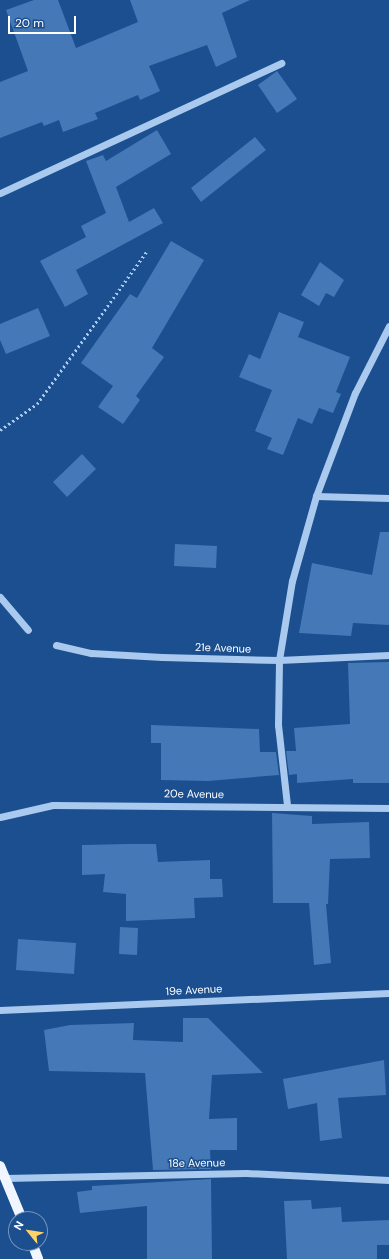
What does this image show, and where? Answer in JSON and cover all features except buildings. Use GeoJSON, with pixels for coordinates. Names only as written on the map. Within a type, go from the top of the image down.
{"type":"FeatureCollection","features":[{"type":"Feature","properties":{"kind":"main road"},"geometry":{"type":"LineString","coordinates":[[0,1166],[19,1211]]}},
{"type":"Feature","properties":{"kind":"street"},"geometry":{"type":"LineString","coordinates":[[0,193],[281,62]]}},
{"type":"Feature","properties":{"kind":"street"},"geometry":{"type":"LineString","coordinates":[[287,806],[278,725],[279,660],[292,581],[316,496],[356,393],[389,326]]}},
{"type":"Feature","properties":{"kind":"street"},"geometry":{"type":"LineString","coordinates":[[316,496],[389,498]]}},
{"type":"Feature","properties":{"kind":"street"},"geometry":{"type":"LineString","coordinates":[[0,597],[28,630]]}},
{"type":"Feature","properties":{"kind":"street","name":"21e Avenue"},"geometry":{"type":"LineString","coordinates":[[56,645],[91,653],[279,660],[389,655]]}},
{"type":"Feature","properties":{"kind":"street","name":"20e Avenue"},"geometry":{"type":"LineString","coordinates":[[0,817],[53,805],[389,808]]}},
{"type":"Feature","properties":{"kind":"street","name":"19e Avenue"},"geometry":{"type":"LineString","coordinates":[[0,1010],[389,993]]}},
{"type":"Feature","properties":{"kind":"street","name":"18e Avenue"},"geometry":{"type":"LineString","coordinates":[[5,1178],[246,1173],[389,1180]]}},
{"type":"Feature","properties":{"kind":"path"},"geometry":{"type":"LineString","coordinates":[[0,430],[37,404],[146,251]]}}]}
